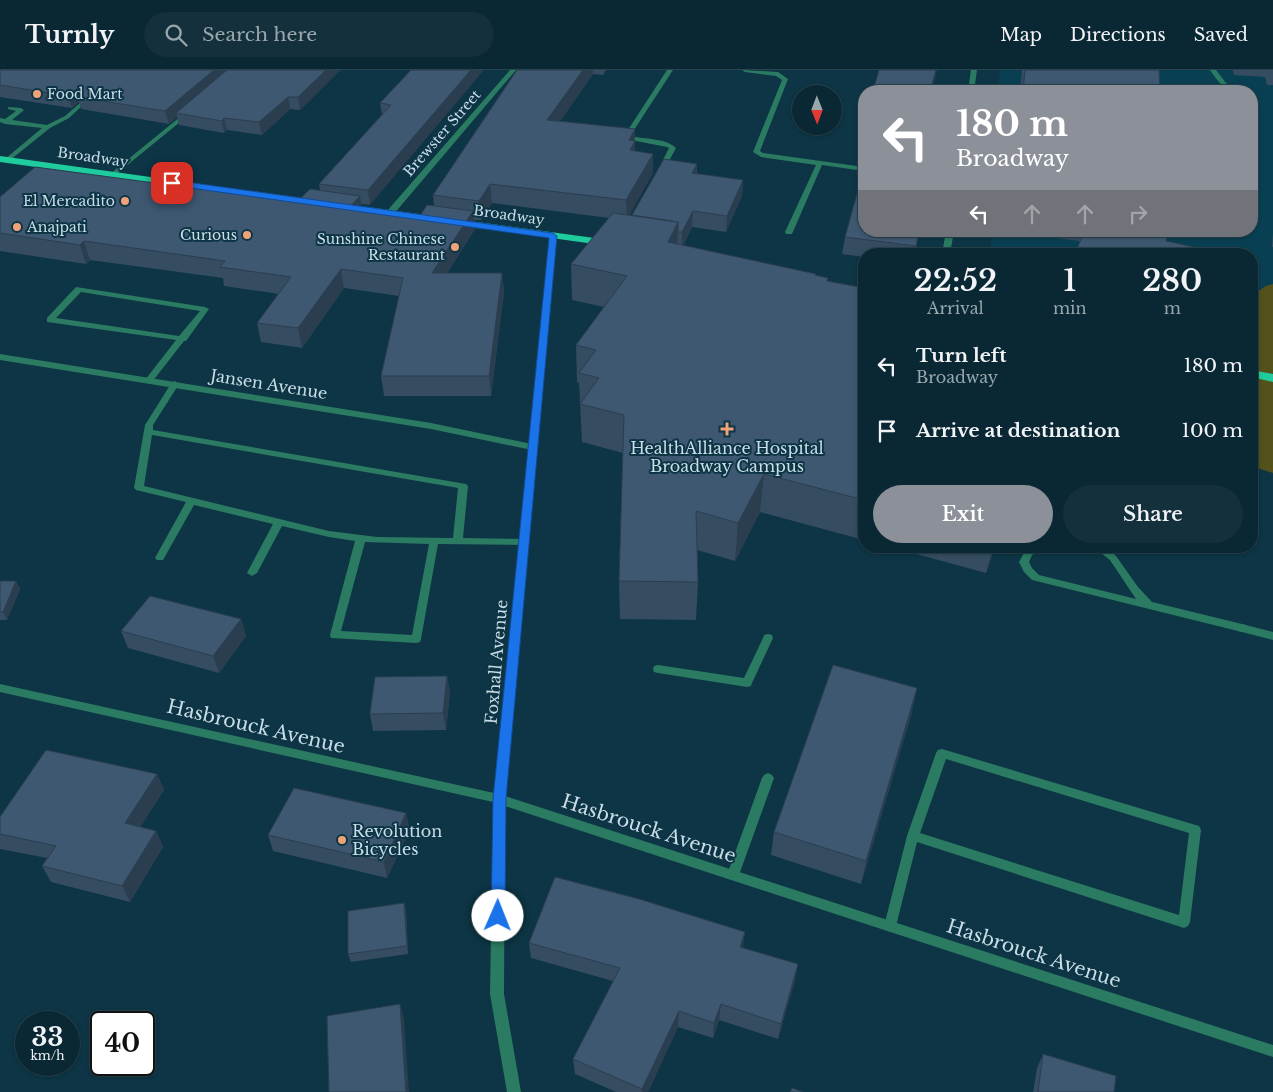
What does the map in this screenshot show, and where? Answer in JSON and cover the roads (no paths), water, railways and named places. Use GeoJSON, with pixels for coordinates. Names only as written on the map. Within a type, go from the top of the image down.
{"type":"FeatureCollection","features":[{"type":"Feature","properties":{"kind":"highway","name":"Broadway"},"geometry":{"type":"LineString","coordinates":[[3,160],[619,244]]}},
{"type":"Feature","properties":{"kind":"highway"},"geometry":{"type":"LineString","coordinates":[[1258,375],[1273,378]]}},
{"type":"Feature","properties":{"kind":"street","name":"Brewster Street"},"geometry":{"type":"LineString","coordinates":[[390,213],[513,70]]}},
{"type":"Feature","properties":{"kind":"street"},"geometry":{"type":"LineString","coordinates":[[659,174],[673,148],[669,145],[633,138],[629,133],[670,70]]}},
{"type":"Feature","properties":{"kind":"street"},"geometry":{"type":"LineString","coordinates":[[745,70],[778,74],[785,79],[756,152],[761,155],[858,168]]}},
{"type":"Feature","properties":{"kind":"street"},"geometry":{"type":"LineString","coordinates":[[972,85],[974,70]]}},
{"type":"Feature","properties":{"kind":"street"},"geometry":{"type":"LineString","coordinates":[[1213,70],[1225,85]]}},
{"type":"Feature","properties":{"kind":"street"},"geometry":{"type":"LineString","coordinates":[[3,160],[48,126],[67,117],[80,105]]}},
{"type":"Feature","properties":{"kind":"street"},"geometry":{"type":"LineString","coordinates":[[0,126],[3,120],[21,110],[10,108]]}},
{"type":"Feature","properties":{"kind":"street"},"geometry":{"type":"LineString","coordinates":[[112,175],[194,108]]}},
{"type":"Feature","properties":{"kind":"street"},"geometry":{"type":"LineString","coordinates":[[3,120],[48,126]]}},
{"type":"Feature","properties":{"kind":"street"},"geometry":{"type":"LineString","coordinates":[[789,232],[820,163]]}},
{"type":"Feature","properties":{"kind":"street","name":"Foxhall Avenue"},"geometry":{"type":"LineString","coordinates":[[514,1092],[497,994],[499,799],[553,236]]}},
{"type":"Feature","properties":{"kind":"street"},"geometry":{"type":"LineString","coordinates":[[149,380],[183,340],[206,308],[79,289],[50,320],[183,340]]}},
{"type":"Feature","properties":{"kind":"street","name":"Jansen Avenue"},"geometry":{"type":"LineString","coordinates":[[0,358],[175,384],[431,426],[532,447]]}},
{"type":"Feature","properties":{"kind":"street"},"geometry":{"type":"LineString","coordinates":[[175,384],[149,425],[139,488],[329,534],[362,538],[434,541],[523,542]]}},
{"type":"Feature","properties":{"kind":"street"},"geometry":{"type":"LineString","coordinates":[[148,432],[462,486],[458,541]]}},
{"type":"Feature","properties":{"kind":"street"},"geometry":{"type":"LineString","coordinates":[[160,558],[192,500]]}},
{"type":"Feature","properties":{"kind":"street"},"geometry":{"type":"LineString","coordinates":[[252,573],[279,522]]}},
{"type":"Feature","properties":{"kind":"street"},"geometry":{"type":"LineString","coordinates":[[362,538],[335,635],[416,639],[434,541]]}},
{"type":"Feature","properties":{"kind":"street"},"geometry":{"type":"LineString","coordinates":[[1028,553],[1024,562],[1028,570],[1036,578],[1273,636]]}},
{"type":"Feature","properties":{"kind":"street"},"geometry":{"type":"LineString","coordinates":[[1109,553],[1117,560],[1138,595],[1149,606]]}},
{"type":"Feature","properties":{"kind":"street"},"geometry":{"type":"LineString","coordinates":[[658,668],[747,683],[768,638]]}},
{"type":"Feature","properties":{"kind":"street","name":"Hasbrouck Avenue"},"geometry":{"type":"LineString","coordinates":[[0,688],[499,799],[1273,1051]]}},
{"type":"Feature","properties":{"kind":"street"},"geometry":{"type":"LineString","coordinates":[[890,926],[914,836],[942,753],[1195,830],[1184,922],[914,836]]}},
{"type":"Feature","properties":{"kind":"street"},"geometry":{"type":"LineString","coordinates":[[733,875],[768,778]]}},
{"type":"Feature","properties":{"kind":"place","name":"Food Mart"},"geometry":{"type":"Point","coordinates":[37,94]}},
{"type":"Feature","properties":{"kind":"place","name":"El Mercadito"},"geometry":{"type":"Point","coordinates":[125,201]}},
{"type":"Feature","properties":{"kind":"place","name":"Anajpati"},"geometry":{"type":"Point","coordinates":[17,227]}},
{"type":"Feature","properties":{"kind":"place","name":"Curious"},"geometry":{"type":"Point","coordinates":[247,235]}},
{"type":"Feature","properties":{"kind":"place","name":"Sunshine Chinese Restaurant"},"geometry":{"type":"Point","coordinates":[455,247]}},
{"type":"Feature","properties":{"kind":"place","name":"HealthAlliance Hospital Broadway Campus"},"geometry":{"type":"Point","coordinates":[727,429]}},
{"type":"Feature","properties":{"kind":"place","name":"Revolution Bicycles"},"geometry":{"type":"Point","coordinates":[342,840]}}]}
